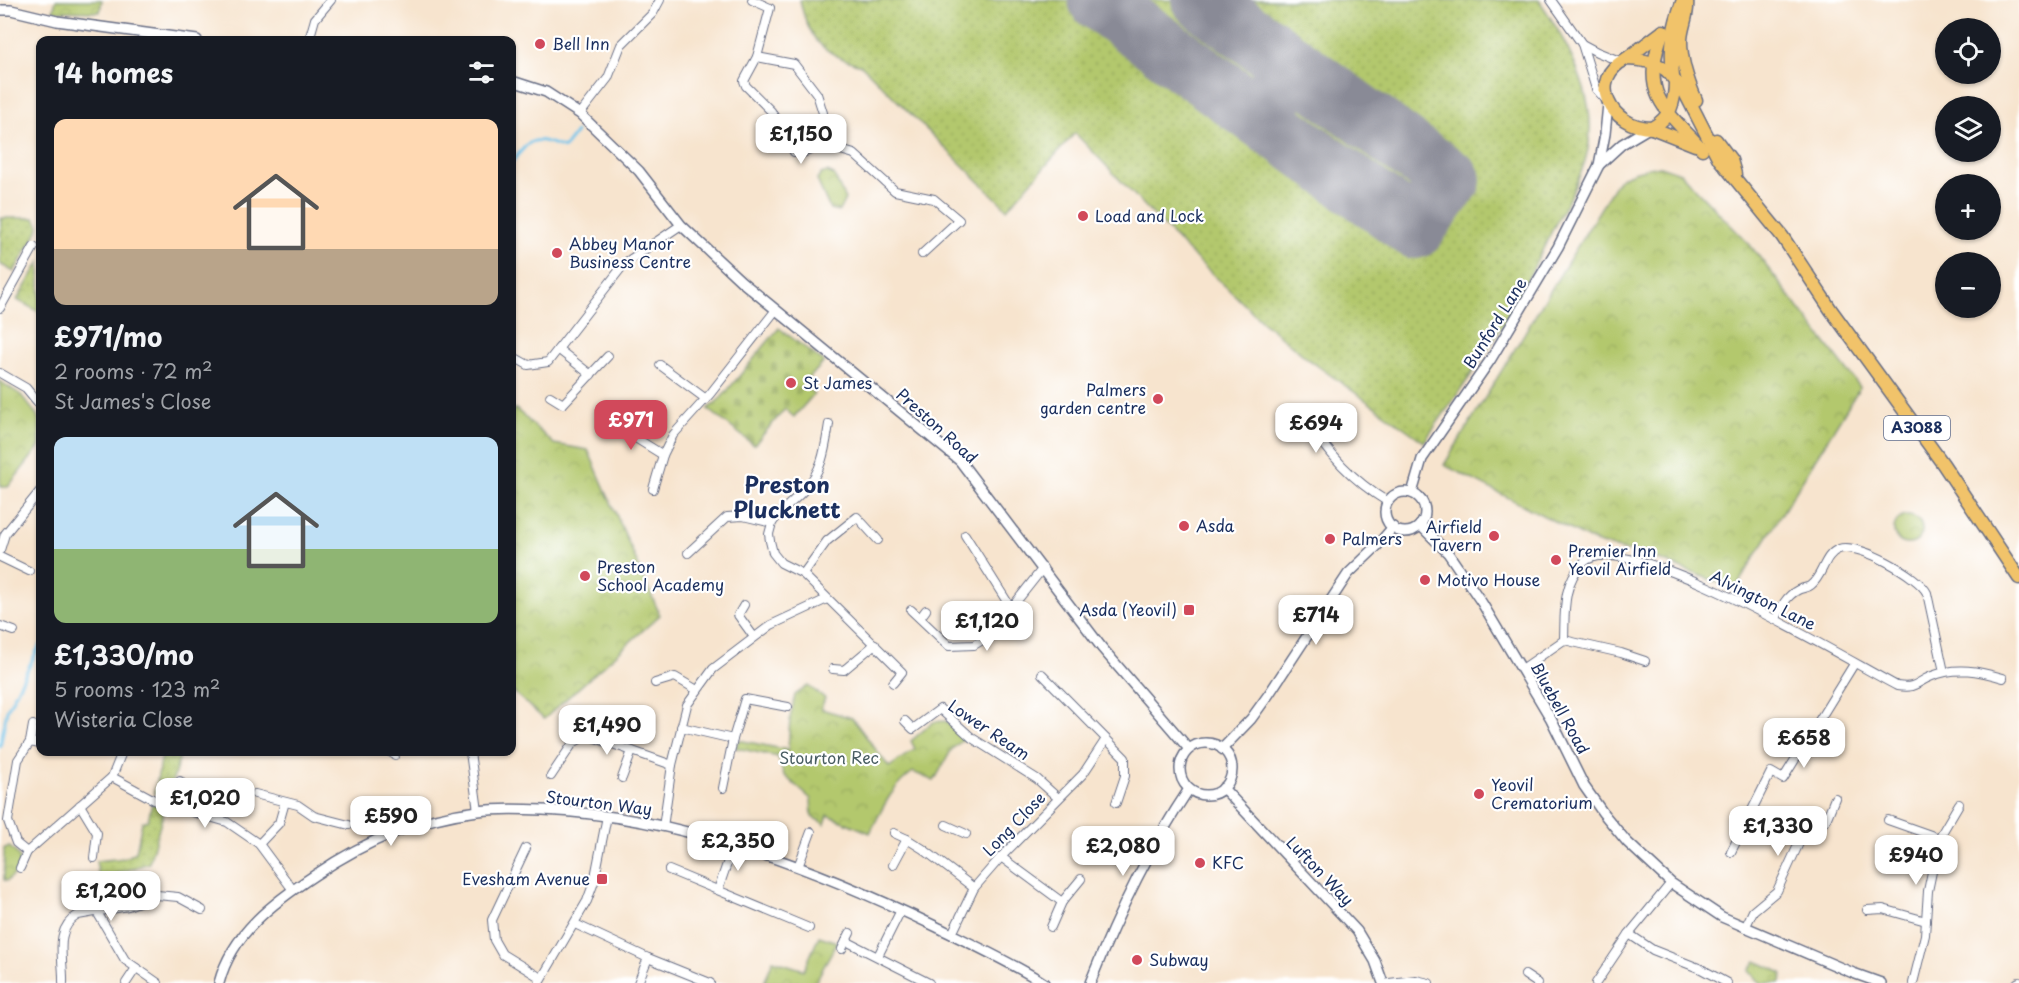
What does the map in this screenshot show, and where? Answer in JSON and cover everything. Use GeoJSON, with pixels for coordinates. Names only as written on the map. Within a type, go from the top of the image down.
{"type":"FeatureCollection","features":[{"type":"Feature","properties":{"kind":"highway","name":"A3088"},"geometry":{"type":"LineString","coordinates":[[1685,0],[1677,16],[1670,50],[1674,79],[1682,87],[1719,159],[1782,236],[1831,310],[1943,464],[2019,578]]}},
{"type":"Feature","properties":{"kind":"highway"},"geometry":{"type":"LineString","coordinates":[[1685,0],[1688,10],[1681,41],[1689,82],[1716,139],[1731,160],[1737,181]]}},
{"type":"Feature","properties":{"kind":"highway","name":"A3088"},"geometry":{"type":"LineString","coordinates":[[1624,61],[1663,31],[1677,16]]}},
{"type":"Feature","properties":{"kind":"highway","name":"A3088"},"geometry":{"type":"LineString","coordinates":[[1663,31],[1652,74],[1654,88],[1669,113],[1702,149]]}},
{"type":"Feature","properties":{"kind":"highway"},"geometry":{"type":"LineString","coordinates":[[1624,61],[1654,62],[1660,64],[1674,79],[1674,100],[1669,113],[1665,119],[1651,128],[1626,122],[1616,115],[1608,103],[1608,81],[1612,70],[1624,61]]}},
{"type":"Feature","properties":{"kind":"highway","name":"A3088"},"geometry":{"type":"LineString","coordinates":[[1651,128],[1702,149],[1719,159]]}},
{"type":"Feature","properties":{"kind":"street"},"geometry":{"type":"LineString","coordinates":[[310,36],[315,19],[332,0]]}},
{"type":"Feature","properties":{"kind":"street"},"geometry":{"type":"LineString","coordinates":[[580,114],[608,78],[621,45],[653,13],[659,0]]}},
{"type":"Feature","properties":{"kind":"street"},"geometry":{"type":"LineString","coordinates":[[752,0],[770,8],[757,57],[744,81],[746,86],[771,111],[794,152],[802,153],[830,146],[854,154],[895,191],[934,199],[959,220],[922,254]]}},
{"type":"Feature","properties":{"kind":"street"},"geometry":{"type":"LineString","coordinates":[[1551,0],[1582,44],[1596,89],[1608,103]]}},
{"type":"Feature","properties":{"kind":"street"},"geometry":{"type":"LineString","coordinates":[[0,10],[11,10],[57,21],[168,36]]}},
{"type":"Feature","properties":{"kind":"street"},"geometry":{"type":"LineString","coordinates":[[1582,44],[1624,61]]}},
{"type":"Feature","properties":{"kind":"street"},"geometry":{"type":"LineString","coordinates":[[757,57],[794,64],[818,94],[823,113],[821,129],[830,146]]}},
{"type":"Feature","properties":{"kind":"street","name":"Preston Road"},"geometry":{"type":"LineString","coordinates":[[516,82],[546,92],[580,114],[639,171],[681,225],[775,311],[960,461],[1102,648],[1189,749]]}},
{"type":"Feature","properties":{"kind":"street","name":"Bunford Lane"},"geometry":{"type":"LineString","coordinates":[[1412,493],[1422,459],[1491,359],[1536,287],[1599,165],[1608,103]]}},
{"type":"Feature","properties":{"kind":"street","name":"Bunford Lane"},"geometry":{"type":"LineString","coordinates":[[1599,165],[1622,144],[1651,128]]}},
{"type":"Feature","properties":{"kind":"street"},"geometry":{"type":"LineString","coordinates":[[516,358],[528,365],[548,362],[625,263],[681,225]]}},
{"type":"Feature","properties":{"kind":"street"},"geometry":{"type":"LineString","coordinates":[[0,308],[34,247]]}},
{"type":"Feature","properties":{"kind":"street"},"geometry":{"type":"LineString","coordinates":[[653,489],[663,456],[673,435],[706,399],[775,311]]}},
{"type":"Feature","properties":{"kind":"street"},"geometry":{"type":"LineString","coordinates":[[558,349],[591,375]]}},
{"type":"Feature","properties":{"kind":"street"},"geometry":{"type":"LineString","coordinates":[[550,396],[563,404],[608,356]]}},
{"type":"Feature","properties":{"kind":"street"},"geometry":{"type":"LineString","coordinates":[[660,365],[706,399]]}},
{"type":"Feature","properties":{"kind":"street"},"geometry":{"type":"LineString","coordinates":[[0,373],[26,388],[36,400]]}},
{"type":"Feature","properties":{"kind":"street"},"geometry":{"type":"LineString","coordinates":[[1306,417],[1314,431],[1343,467],[1361,484],[1388,502]]}},
{"type":"Feature","properties":{"kind":"street"},"geometry":{"type":"LineString","coordinates":[[613,424],[663,456]]}},
{"type":"Feature","properties":{"kind":"street"},"geometry":{"type":"LineString","coordinates":[[829,424],[824,459],[817,472],[805,489],[772,523],[769,534],[773,553],[781,563],[803,574],[904,671],[893,683]]}},
{"type":"Feature","properties":{"kind":"street"},"geometry":{"type":"LineString","coordinates":[[1401,492],[1412,493],[1422,501],[1425,507],[1424,520],[1416,529],[1404,532],[1392,527],[1386,515],[1388,502],[1401,492]]}},
{"type":"Feature","properties":{"kind":"street"},"geometry":{"type":"LineString","coordinates":[[0,550],[5,534],[36,501]]}},
{"type":"Feature","properties":{"kind":"street"},"geometry":{"type":"LineString","coordinates":[[688,553],[727,517],[743,516],[772,523]]}},
{"type":"Feature","properties":{"kind":"street"},"geometry":{"type":"LineString","coordinates":[[803,574],[827,541],[857,517],[878,540]]}},
{"type":"Feature","properties":{"kind":"street","name":"Bluebell Road"},"geometry":{"type":"LineString","coordinates":[[1420,525],[1448,553],[1482,603],[1551,719],[1584,786],[1627,843],[1671,883],[1722,917],[1818,958],[1851,978],[1881,983]]}},
{"type":"Feature","properties":{"kind":"street"},"geometry":{"type":"LineString","coordinates":[[1222,748],[1251,718],[1269,694],[1348,574],[1376,547],[1392,527]]}},
{"type":"Feature","properties":{"kind":"street"},"geometry":{"type":"LineString","coordinates":[[965,535],[1011,608]]}},
{"type":"Feature","properties":{"kind":"street"},"geometry":{"type":"LineString","coordinates":[[1776,619],[1790,594],[1811,585],[1836,550],[1845,547],[1857,549],[1913,577],[1924,586],[1944,672]]}},
{"type":"Feature","properties":{"kind":"street","name":"Alvington Lane"},"geometry":{"type":"LineString","coordinates":[[1564,640],[1566,588],[1584,561],[1611,555],[1646,564],[1732,597],[1897,686],[1910,688],[1944,672],[1976,670],[2002,678]]}},
{"type":"Feature","properties":{"kind":"street"},"geometry":{"type":"LineString","coordinates":[[0,557],[29,571]]}},
{"type":"Feature","properties":{"kind":"street"},"geometry":{"type":"LineString","coordinates":[[911,610],[949,646],[974,645],[989,636],[1043,568]]}},
{"type":"Feature","properties":{"kind":"street"},"geometry":{"type":"LineString","coordinates":[[663,826],[672,765],[687,705],[713,669],[771,625],[827,599]]}},
{"type":"Feature","properties":{"kind":"street"},"geometry":{"type":"LineString","coordinates":[[744,606],[738,615],[754,637]]}},
{"type":"Feature","properties":{"kind":"street"},"geometry":{"type":"LineString","coordinates":[[920,618],[926,610]]}},
{"type":"Feature","properties":{"kind":"street"},"geometry":{"type":"LineString","coordinates":[[0,626],[14,631]]}},
{"type":"Feature","properties":{"kind":"street"},"geometry":{"type":"LineString","coordinates":[[1522,669],[1564,640],[1622,653],[1645,661]]}},
{"type":"Feature","properties":{"kind":"street"},"geometry":{"type":"LineString","coordinates":[[833,669],[844,670],[875,644]]}},
{"type":"Feature","properties":{"kind":"street"},"geometry":{"type":"LineString","coordinates":[[1731,852],[1772,772],[1783,779],[1854,664]]}},
{"type":"Feature","properties":{"kind":"street"},"geometry":{"type":"LineString","coordinates":[[1042,674],[1125,758],[1125,776],[1116,803]]}},
{"type":"Feature","properties":{"kind":"street"},"geometry":{"type":"LineString","coordinates":[[655,683],[675,678],[698,690]]}},
{"type":"Feature","properties":{"kind":"street"},"geometry":{"type":"LineString","coordinates":[[723,788],[733,739],[745,699],[788,707]]}},
{"type":"Feature","properties":{"kind":"street","name":"Lower Ream"},"geometry":{"type":"LineString","coordinates":[[905,721],[913,729],[940,709],[972,738],[1037,779],[1058,798]]}},
{"type":"Feature","properties":{"kind":"street"},"geometry":{"type":"LineString","coordinates":[[551,776],[573,743],[587,735],[594,719]]}},
{"type":"Feature","properties":{"kind":"street"},"geometry":{"type":"LineString","coordinates":[[27,852],[16,843],[8,821],[18,760],[30,742],[33,725]]}},
{"type":"Feature","properties":{"kind":"street"},"geometry":{"type":"LineString","coordinates":[[681,727],[733,739]]}},
{"type":"Feature","properties":{"kind":"street"},"geometry":{"type":"LineString","coordinates":[[587,735],[672,765]]}},
{"type":"Feature","properties":{"kind":"street","name":"Long Close"},"geometry":{"type":"LineString","coordinates":[[952,934],[974,888],[1001,857],[1083,774],[1106,739]]}},
{"type":"Feature","properties":{"kind":"street"},"geometry":{"type":"LineString","coordinates":[[30,742],[36,743]]}},
{"type":"Feature","properties":{"kind":"street"},"geometry":{"type":"LineString","coordinates":[[1202,743],[1222,748],[1228,755],[1232,770],[1223,788],[1206,795],[1190,789],[1181,777],[1180,769],[1181,762],[1189,749],[1202,743]]}},
{"type":"Feature","properties":{"kind":"street"},"geometry":{"type":"LineString","coordinates":[[622,778],[632,751]]}},
{"type":"Feature","properties":{"kind":"street"},"geometry":{"type":"LineString","coordinates":[[20,868],[27,852],[112,777],[120,756]]}},
{"type":"Feature","properties":{"kind":"street"},"geometry":{"type":"LineString","coordinates":[[471,756],[478,811]]}},
{"type":"Feature","properties":{"kind":"street"},"geometry":{"type":"LineString","coordinates":[[112,777],[158,802],[228,822],[259,844],[293,890]]}},
{"type":"Feature","properties":{"kind":"street"},"geometry":{"type":"LineString","coordinates":[[173,807],[180,781]]}},
{"type":"Feature","properties":{"kind":"street","name":"Lufton Way"},"geometry":{"type":"LineString","coordinates":[[1223,788],[1357,932],[1376,961],[1383,983]]}},
{"type":"Feature","properties":{"kind":"street"},"geometry":{"type":"LineString","coordinates":[[1090,983],[1105,945],[1145,863],[1161,832],[1190,789]]}},
{"type":"Feature","properties":{"kind":"street"},"geometry":{"type":"LineString","coordinates":[[255,794],[298,805],[314,816],[349,825]]}},
{"type":"Feature","properties":{"kind":"street"},"geometry":{"type":"LineString","coordinates":[[1745,928],[1753,911],[1777,891],[1800,840],[1826,820],[1835,798]]}},
{"type":"Feature","properties":{"kind":"street"},"geometry":{"type":"LineString","coordinates":[[259,844],[279,823],[285,802]]}},
{"type":"Feature","properties":{"kind":"street"},"geometry":{"type":"LineString","coordinates":[[1913,983],[1923,945],[1928,891],[1939,838],[1959,804]]}},
{"type":"Feature","properties":{"kind":"street"},"geometry":{"type":"LineString","coordinates":[[80,805],[97,833],[94,858]]}},
{"type":"Feature","properties":{"kind":"street","name":"Stourton Way"},"geometry":{"type":"LineString","coordinates":[[219,983],[231,954],[248,928],[293,890],[325,868],[389,833],[411,825],[478,811],[564,811],[607,816],[663,826],[733,846],[798,867],[901,910],[1018,967],[1044,983]]}},
{"type":"Feature","properties":{"kind":"street"},"geometry":{"type":"LineString","coordinates":[[526,848],[492,920],[494,940],[502,954],[540,981],[587,901],[594,882],[607,816]]}},
{"type":"Feature","properties":{"kind":"street"},"geometry":{"type":"LineString","coordinates":[[1888,820],[1939,838]]}},
{"type":"Feature","properties":{"kind":"street"},"geometry":{"type":"LineString","coordinates":[[946,825],[966,834]]}},
{"type":"Feature","properties":{"kind":"street"},"geometry":{"type":"LineString","coordinates":[[798,867],[812,832]]}},
{"type":"Feature","properties":{"kind":"street"},"geometry":{"type":"LineString","coordinates":[[894,833],[923,849],[974,888]]}},
{"type":"Feature","properties":{"kind":"street"},"geometry":{"type":"LineString","coordinates":[[893,865],[907,839]]}},
{"type":"Feature","properties":{"kind":"street"},"geometry":{"type":"LineString","coordinates":[[718,890],[733,846]]}},
{"type":"Feature","properties":{"kind":"street"},"geometry":{"type":"LineString","coordinates":[[1001,857],[1062,902]]}},
{"type":"Feature","properties":{"kind":"street"},"geometry":{"type":"LineString","coordinates":[[669,870],[808,930]]}},
{"type":"Feature","properties":{"kind":"street"},"geometry":{"type":"LineString","coordinates":[[1051,927],[1062,902],[1081,879]]}},
{"type":"Feature","properties":{"kind":"street"},"geometry":{"type":"LineString","coordinates":[[1596,983],[1629,934],[1671,883]]}},
{"type":"Feature","properties":{"kind":"street"},"geometry":{"type":"LineString","coordinates":[[63,983],[61,942],[63,930],[71,919],[78,915],[128,906],[157,895],[178,897],[202,910]]}},
{"type":"Feature","properties":{"kind":"street"},"geometry":{"type":"LineString","coordinates":[[1867,910],[1883,909],[1926,921]]}},
{"type":"Feature","properties":{"kind":"street"},"geometry":{"type":"LineString","coordinates":[[878,956],[901,910]]}},
{"type":"Feature","properties":{"kind":"street"},"geometry":{"type":"LineString","coordinates":[[97,912],[125,960],[158,983]]}},
{"type":"Feature","properties":{"kind":"street"},"geometry":{"type":"LineString","coordinates":[[575,924],[648,958],[710,983]]}},
{"type":"Feature","properties":{"kind":"street"},"geometry":{"type":"LineString","coordinates":[[1629,934],[1653,950],[1701,969],[1727,983]]}},
{"type":"Feature","properties":{"kind":"street"},"geometry":{"type":"LineString","coordinates":[[843,949],[848,937],[929,983]]}},
{"type":"Feature","properties":{"kind":"street"},"geometry":{"type":"LineString","coordinates":[[638,983],[648,958]]}},
{"type":"Feature","properties":{"kind":"street"},"geometry":{"type":"LineString","coordinates":[[126,983],[136,968]]}},
{"type":"Feature","properties":{"kind":"street"},"geometry":{"type":"LineString","coordinates":[[1525,975],[1537,983]]}},
{"type":"Feature","properties":{"kind":"street"},"geometry":{"type":"LineString","coordinates":[[1389,983],[1416,980],[1429,983]]}},
{"type":"Feature","properties":{"kind":"green space"},"geometry":{"type":"Polygon","coordinates":[[[56,0],[102,0],[100,12],[53,11],[56,0]]]}},
{"type":"Feature","properties":{"kind":"green space"},"geometry":{"type":"Polygon","coordinates":[[[800,0],[1539,0],[1566,45],[1581,79],[1589,113],[1589,143],[1578,180],[1512,310],[1479,363],[1424,442],[1308,359],[1263,322],[1186,249],[1075,133],[1007,209],[861,65],[836,56],[819,43],[807,25],[800,0]]]}},
{"type":"Feature","properties":{"kind":"green space"},"geometry":{"type":"Polygon","coordinates":[[[1660,166],[1680,173],[1750,245],[1860,387],[1735,589],[1654,558],[1597,543],[1444,465],[1618,180],[1638,170],[1660,166]]]}},
{"type":"Feature","properties":{"kind":"green space"},"geometry":{"type":"Polygon","coordinates":[[[827,172],[834,175],[845,199],[839,211],[830,209],[817,180],[821,174],[827,172]]]}},
{"type":"Feature","properties":{"kind":"green space"},"geometry":{"type":"Polygon","coordinates":[[[1,218],[35,218],[36,234],[14,272],[0,264],[1,218]]]}},
{"type":"Feature","properties":{"kind":"green space"},"geometry":{"type":"Polygon","coordinates":[[[36,269],[36,310],[17,300],[36,269]]]}},
{"type":"Feature","properties":{"kind":"green space"},"geometry":{"type":"Polygon","coordinates":[[[779,328],[824,362],[803,385],[814,394],[794,417],[785,409],[754,445],[708,409],[722,397],[779,328]]]}},
{"type":"Feature","properties":{"kind":"green space"},"geometry":{"type":"Polygon","coordinates":[[[0,381],[21,395],[36,414],[36,451],[8,487],[0,487],[0,381]]]}},
{"type":"Feature","properties":{"kind":"green space","name":"Preston School Academy"},"geometry":{"type":"Polygon","coordinates":[[[516,409],[554,444],[588,450],[660,615],[544,719],[516,694],[516,409]]]}},
{"type":"Feature","properties":{"kind":"green space"},"geometry":{"type":"Polygon","coordinates":[[[1908,516],[1918,520],[1922,530],[1918,540],[1908,544],[1898,540],[1894,530],[1898,520],[1908,516]]]}},
{"type":"Feature","properties":{"kind":"green space","name":"Stourton Rec"},"geometry":{"type":"Polygon","coordinates":[[[808,686],[825,698],[821,709],[852,718],[889,767],[915,749],[911,741],[933,722],[946,721],[965,738],[952,749],[934,781],[913,772],[899,784],[888,799],[870,833],[828,815],[825,824],[812,817],[811,799],[784,775],[778,757],[788,750],[790,718],[795,695],[808,686]]]}},
{"type":"Feature","properties":{"kind":"green space"},"geometry":{"type":"Polygon","coordinates":[[[738,740],[788,750],[778,757],[736,748],[738,740]]]}},
{"type":"Feature","properties":{"kind":"green space"},"geometry":{"type":"Polygon","coordinates":[[[162,756],[180,756],[168,797],[154,793],[162,756]]]}},
{"type":"Feature","properties":{"kind":"green space"},"geometry":{"type":"Polygon","coordinates":[[[152,803],[165,808],[149,863],[99,880],[96,861],[125,858],[136,852],[142,822],[148,820],[152,803]]]}},
{"type":"Feature","properties":{"kind":"green space"},"geometry":{"type":"Polygon","coordinates":[[[10,847],[20,860],[16,873],[7,881],[4,880],[4,848],[10,847]]]}},
{"type":"Feature","properties":{"kind":"green space"},"geometry":{"type":"Polygon","coordinates":[[[819,936],[837,942],[815,983],[764,983],[773,960],[804,970],[819,936]]]}},
{"type":"Feature","properties":{"kind":"green space"},"geometry":{"type":"Polygon","coordinates":[[[1756,961],[1782,973],[1781,983],[1761,983],[1749,971],[1756,961]]]}},
{"type":"Feature","properties":{"kind":"waterway"},"geometry":{"type":"LineString","coordinates":[[516,157],[529,143],[534,141],[564,148],[576,132]]}},
{"type":"Feature","properties":{"kind":"waterway"},"geometry":{"type":"LineString","coordinates":[[0,747],[7,710],[36,653]]}},
{"type":"Feature","properties":{"kind":"runway"},"geometry":{"type":"LineString","coordinates":[[1098,0],[1258,116],[1294,66],[1202,0]]}},
{"type":"Feature","properties":{"kind":"runway"},"geometry":{"type":"LineString","coordinates":[[1294,66],[1451,180],[1415,229],[1258,116],[1294,66]]}},
{"type":"Feature","properties":{"kind":"place","name":"Bell Inn"},"geometry":{"type":"Point","coordinates":[540,44]}},
{"type":"Feature","properties":{"kind":"place","name":"Load and Lock"},"geometry":{"type":"Point","coordinates":[1083,216]}},
{"type":"Feature","properties":{"kind":"place","name":"Abbey Manor Business Centre"},"geometry":{"type":"Point","coordinates":[557,253]}},
{"type":"Feature","properties":{"kind":"place","name":"St James"},"geometry":{"type":"Point","coordinates":[791,383]}},
{"type":"Feature","properties":{"kind":"place","name":"Palmers garden centre"},"geometry":{"type":"Point","coordinates":[1158,399]}},
{"type":"Feature","properties":{"kind":"place","name":"Asda"},"geometry":{"type":"Point","coordinates":[1184,526]}},
{"type":"Feature","properties":{"kind":"place","name":"Airfield Tavern"},"geometry":{"type":"Point","coordinates":[1494,536]}},
{"type":"Feature","properties":{"kind":"place","name":"Palmers"},"geometry":{"type":"Point","coordinates":[1330,539]}},
{"type":"Feature","properties":{"kind":"place","name":"Premier Inn Yeovil Airfield"},"geometry":{"type":"Point","coordinates":[1556,560]}},
{"type":"Feature","properties":{"kind":"place","name":"Preston School Academy"},"geometry":{"type":"Point","coordinates":[585,576]}},
{"type":"Feature","properties":{"kind":"place","name":"Motivo House"},"geometry":{"type":"Point","coordinates":[1425,580]}},
{"type":"Feature","properties":{"kind":"place","name":"Asda (Yeovil)"},"geometry":{"type":"Point","coordinates":[1189,610]}},
{"type":"Feature","properties":{"kind":"place","name":"Yeovil Crematorium"},"geometry":{"type":"Point","coordinates":[1479,794]}},
{"type":"Feature","properties":{"kind":"place","name":"KFC"},"geometry":{"type":"Point","coordinates":[1200,863]}},
{"type":"Feature","properties":{"kind":"place","name":"Evesham Avenue"},"geometry":{"type":"Point","coordinates":[602,879]}},
{"type":"Feature","properties":{"kind":"place","name":"Subway"},"geometry":{"type":"Point","coordinates":[1137,960]}},
{"type":"Feature","properties":{"kind":"district","name":"Preston Plucknett"},"geometry":{"type":"Point","coordinates":[787,498]}}]}
